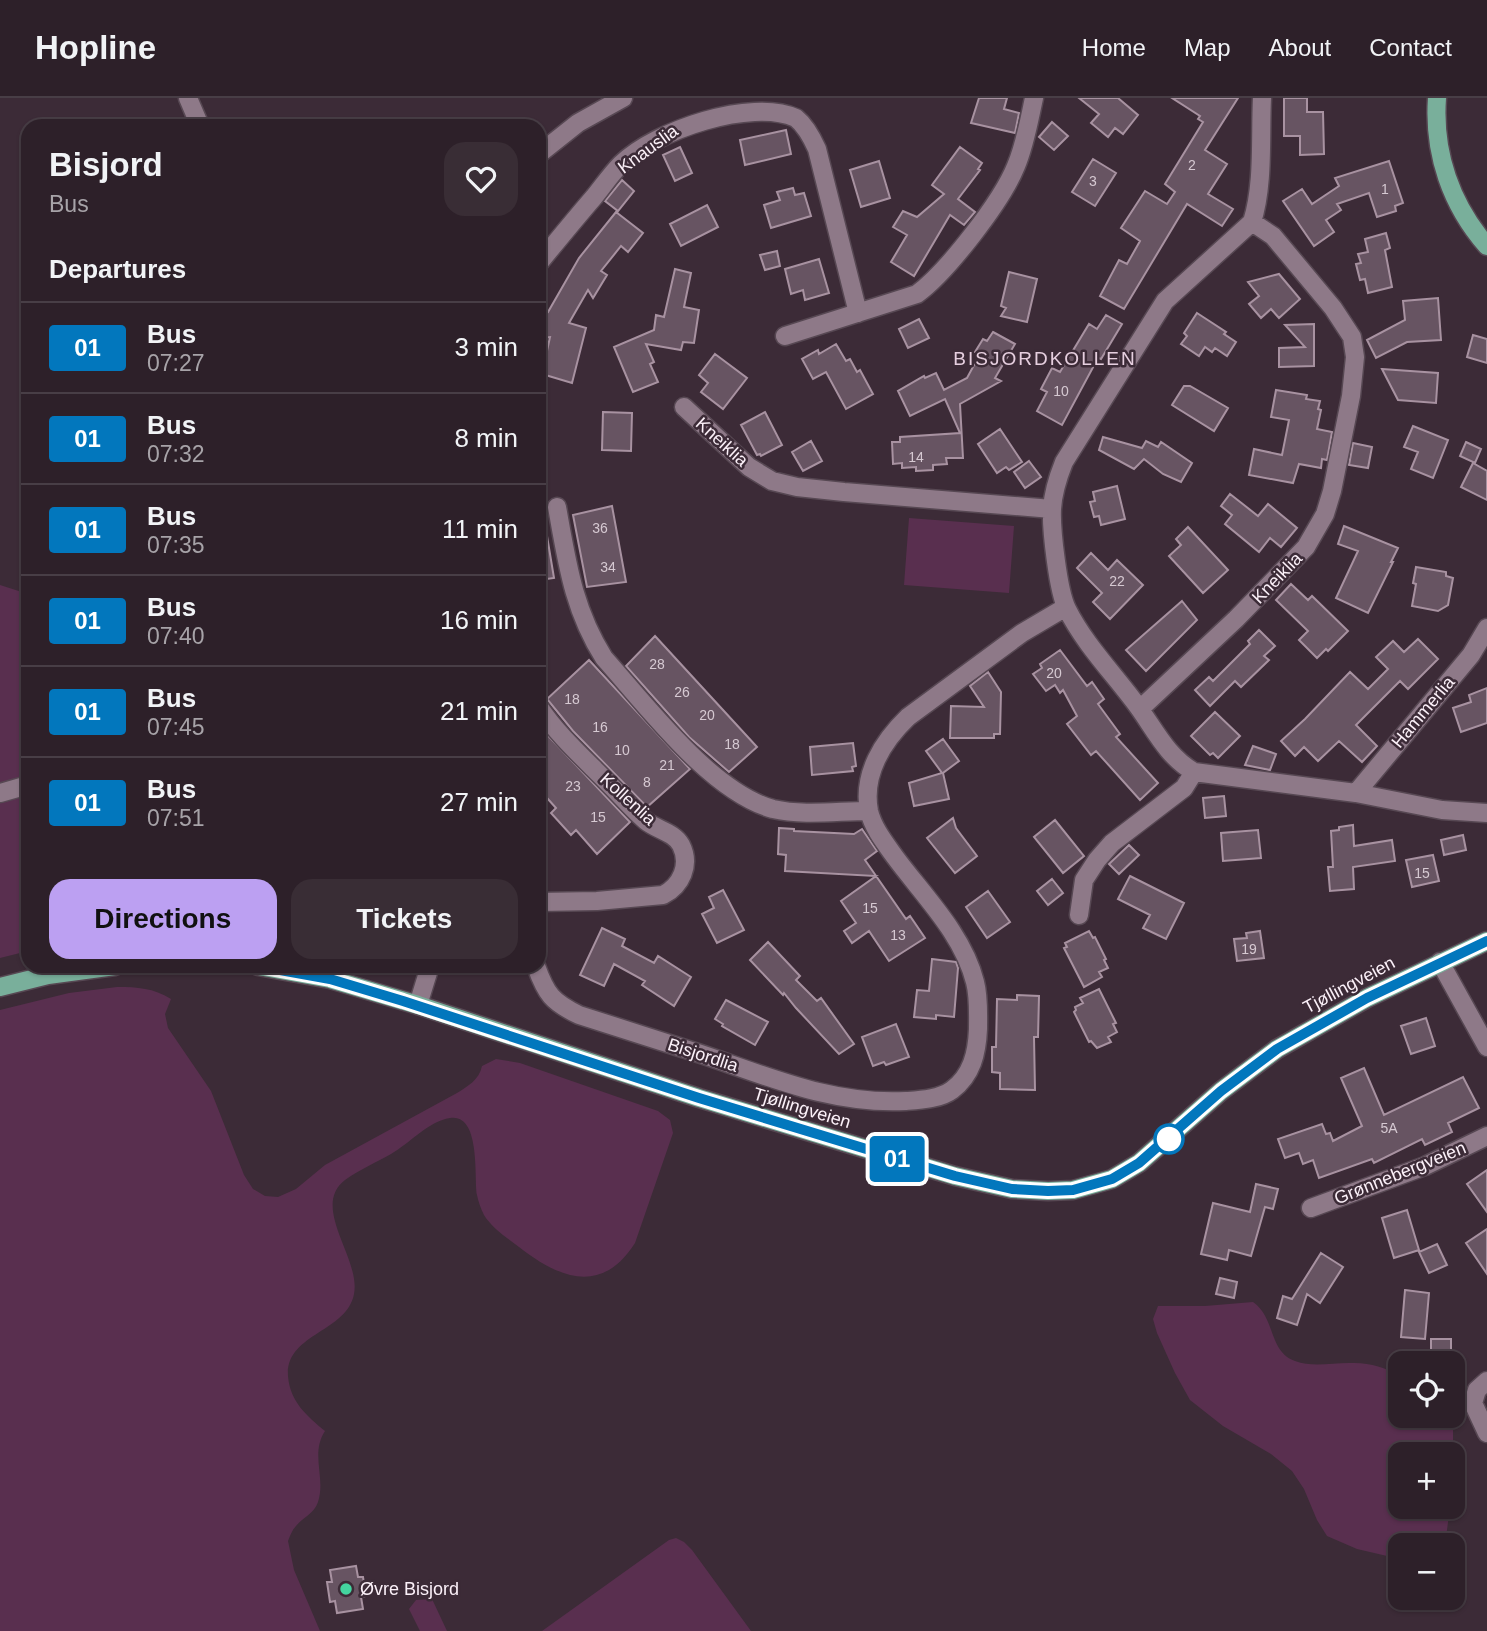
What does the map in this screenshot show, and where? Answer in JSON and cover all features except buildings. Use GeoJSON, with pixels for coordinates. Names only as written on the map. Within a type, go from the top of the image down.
{"type":"FeatureCollection","features":[{"type":"Feature","properties":{"kind":"main road"},"geometry":{"type":"LineString","coordinates":[[1437,98],[1438,143],[1449,186],[1468,222],[1487,246]]}},
{"type":"Feature","properties":{"kind":"main road","name":"Tjøllingveien"},"geometry":{"type":"LineString","coordinates":[[297,973],[330,979],[418,1005],[687,1094],[904,1161],[977,1182],[1012,1189],[1048,1191],[1073,1190],[1096,1185],[1139,1163],[1221,1091],[1277,1049],[1367,998],[1487,941]]}},
{"type":"Feature","properties":{"kind":"main road"},"geometry":{"type":"LineString","coordinates":[[0,987],[63,973]]}},
{"type":"Feature","properties":{"kind":"street"},"geometry":{"type":"LineString","coordinates":[[188,98],[197,119]]}},
{"type":"Feature","properties":{"kind":"street"},"geometry":{"type":"LineString","coordinates":[[546,149],[578,123],[623,98]]}},
{"type":"Feature","properties":{"kind":"street"},"geometry":{"type":"LineString","coordinates":[[785,336],[917,294],[933,282],[1002,193],[1016,167],[1034,98]]}},
{"type":"Feature","properties":{"kind":"street"},"geometry":{"type":"LineString","coordinates":[[1262,98],[1259,186],[1252,222],[1165,302],[1064,462],[1055,485],[1052,509],[1060,582],[1066,607],[1094,651],[1140,709],[1158,740],[1182,765],[1194,772],[1356,793],[1442,810],[1487,813]]}},
{"type":"Feature","properties":{"kind":"street","name":"Knauslia"},"geometry":{"type":"LineString","coordinates":[[546,255],[621,164],[662,134],[714,112],[736,107],[771,108],[796,117],[806,127],[817,149],[858,313]]}},
{"type":"Feature","properties":{"kind":"street","name":"Kneiklia"},"geometry":{"type":"LineString","coordinates":[[1140,709],[1236,619],[1306,547],[1325,514],[1332,491],[1354,375],[1355,346],[1334,308],[1273,236],[1252,222]]}},
{"type":"Feature","properties":{"kind":"street","name":"Kneiklia"},"geometry":{"type":"LineString","coordinates":[[684,407],[749,467],[772,481],[797,487],[844,492],[1052,509]]}},
{"type":"Feature","properties":{"kind":"street"},"geometry":{"type":"LineString","coordinates":[[556,507],[571,587],[580,613],[604,658],[692,755],[732,790],[775,809],[794,812],[869,811],[873,769],[881,748],[892,733],[908,717],[1022,633],[1066,607]]}},
{"type":"Feature","properties":{"kind":"street","name":"Hammerlia"},"geometry":{"type":"LineString","coordinates":[[1356,793],[1471,655],[1487,628]]}},
{"type":"Feature","properties":{"kind":"street","name":"Kollenlia"},"geometry":{"type":"LineString","coordinates":[[546,716],[563,737],[647,822],[671,834],[680,843],[685,856],[680,881],[663,895],[597,901],[546,902]]}},
{"type":"Feature","properties":{"kind":"street"},"geometry":{"type":"LineString","coordinates":[[1079,915],[1083,880],[1097,860],[1112,843],[1184,788],[1194,772]]}},
{"type":"Feature","properties":{"kind":"street"},"geometry":{"type":"LineString","coordinates":[[0,793],[21,787]]}},
{"type":"Feature","properties":{"kind":"street","name":"Bisjordlia"},"geometry":{"type":"LineString","coordinates":[[539,973],[547,993],[558,1005],[579,1015],[799,1088],[838,1098],[867,1101],[917,1100],[951,1091],[965,1077],[976,1052],[978,1002],[975,981],[953,934],[880,836],[869,811]]}},
{"type":"Feature","properties":{"kind":"street"},"geometry":{"type":"LineString","coordinates":[[1440,962],[1487,1047]]}},
{"type":"Feature","properties":{"kind":"street"},"geometry":{"type":"LineString","coordinates":[[418,1005],[428,973]]}},
{"type":"Feature","properties":{"kind":"street","name":"Grønnebergveien"},"geometry":{"type":"LineString","coordinates":[[1311,1208],[1425,1166],[1487,1136]]}},
{"type":"Feature","properties":{"kind":"street"},"geometry":{"type":"LineString","coordinates":[[1487,1381],[1477,1390],[1473,1403],[1487,1433]]}},
{"type":"Feature","properties":{"kind":"shaded area"},"geometry":{"type":"Polygon","coordinates":[[[909,518],[1014,526],[1009,593],[904,585],[909,518]]]}},
{"type":"Feature","properties":{"kind":"shaded area"},"geometry":{"type":"Polygon","coordinates":[[[0,585],[21,592],[21,953],[0,958],[0,585]]]}},
{"type":"Feature","properties":{"kind":"shaded area"},"geometry":{"type":"Polygon","coordinates":[[[117,987],[145,989],[171,999],[165,1014],[168,1028],[211,1091],[244,1175],[253,1189],[265,1196],[278,1197],[296,1189],[325,1165],[465,1088],[476,1079],[482,1066],[496,1059],[520,1063],[658,1111],[670,1120],[673,1133],[635,1243],[609,1270],[595,1276],[565,1274],[550,1267],[534,1258],[491,1224],[477,1197],[474,1148],[467,1126],[460,1119],[450,1118],[435,1123],[391,1154],[345,1180],[336,1191],[334,1218],[351,1265],[354,1294],[349,1307],[340,1317],[296,1351],[290,1362],[288,1376],[296,1401],[325,1431],[318,1457],[318,1502],[314,1510],[291,1533],[288,1541],[294,1570],[320,1631],[0,1631],[0,1010],[69,993],[117,987]]]}},
{"type":"Feature","properties":{"kind":"shaded area"},"geometry":{"type":"Polygon","coordinates":[[[1253,1302],[1265,1317],[1280,1350],[1295,1361],[1309,1364],[1361,1363],[1388,1370],[1388,1428],[1452,1428],[1453,1442],[1388,1442],[1388,1519],[1448,1519],[1447,1533],[1388,1533],[1388,1556],[1357,1549],[1327,1536],[1292,1471],[1271,1454],[1223,1426],[1190,1400],[1175,1373],[1153,1319],[1158,1306],[1253,1302]]]}},
{"type":"Feature","properties":{"kind":"shaded area"},"geometry":{"type":"Polygon","coordinates":[[[676,1538],[692,1550],[751,1631],[542,1631],[669,1540],[676,1538]]]}},
{"type":"Feature","properties":{"kind":"shaded area"},"geometry":{"type":"Polygon","coordinates":[[[432,1599],[447,1631],[420,1631],[409,1609],[416,1600],[432,1599]]]}},
{"type":"Feature","properties":{"kind":"bus line","name":"01"},"geometry":{"type":"LineString","coordinates":[[304,973],[433,1010],[699,1098],[955,1176],[1012,1189],[1048,1191],[1073,1190],[1112,1179],[1139,1163],[1221,1091],[1277,1049],[1367,998],[1487,941]]}},
{"type":"Feature","properties":{"kind":"place","name":"Øvre Bisjord"},"geometry":{"type":"Point","coordinates":[346,1589]}},
{"type":"Feature","properties":{"kind":"district","name":"BISJORDKOLLEN"},"geometry":{"type":"Point","coordinates":[1045,358]}}]}
